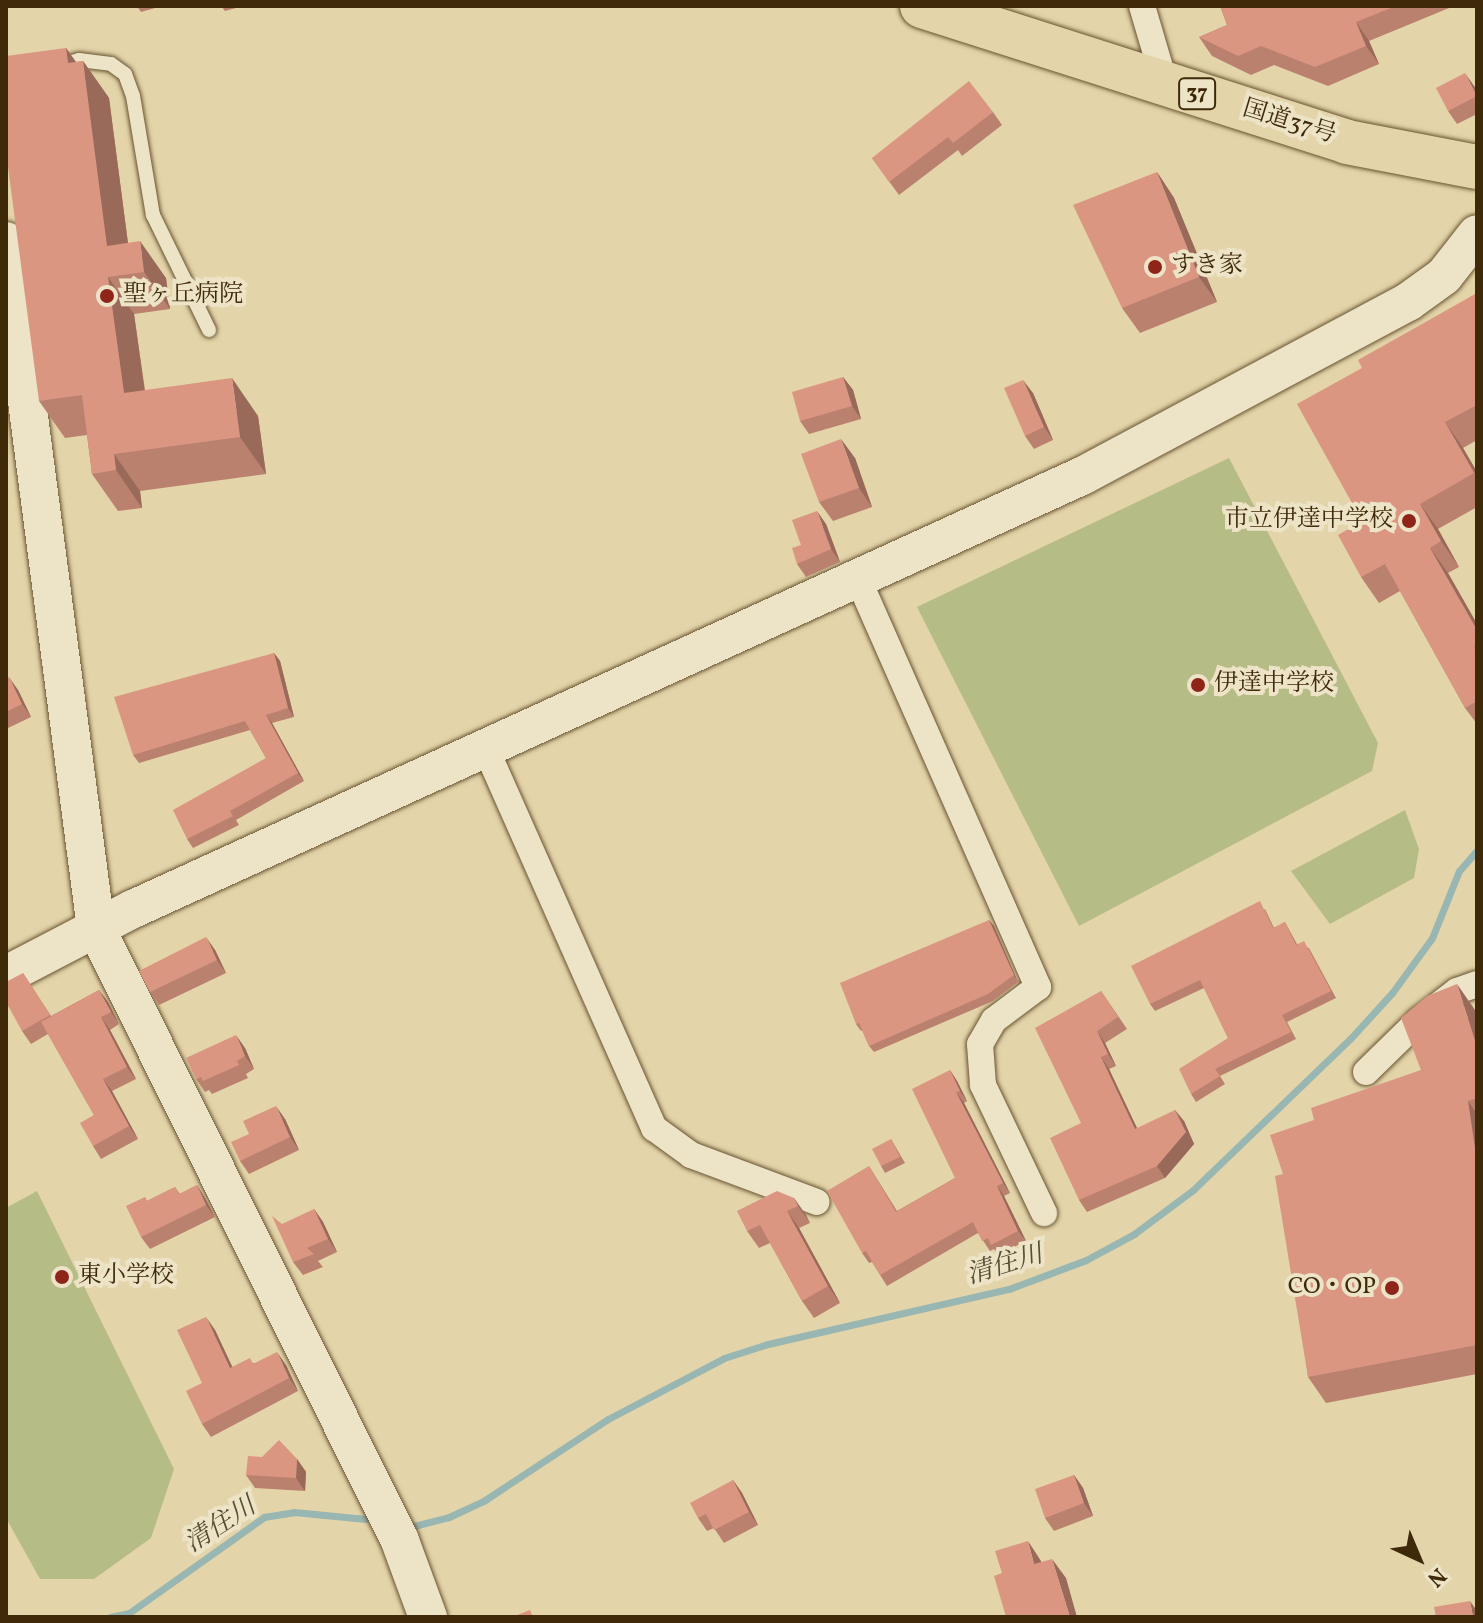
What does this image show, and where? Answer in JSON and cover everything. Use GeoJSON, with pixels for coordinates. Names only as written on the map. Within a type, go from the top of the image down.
{"type":"FeatureCollection","features":[{"type":"Feature","properties":{"kind":"highway","name":"国道37号"},"geometry":{"type":"LineString","coordinates":[[922,6],[1347,142],[1477,167]]}},
{"type":"Feature","properties":{"kind":"street"},"geometry":{"type":"LineString","coordinates":[[1149,8],[1165,84]]}},
{"type":"Feature","properties":{"kind":"street"},"geometry":{"type":"LineString","coordinates":[[6,975],[96,928],[859,581],[1095,470],[1408,302],[1444,276],[1477,234]]}},
{"type":"Feature","properties":{"kind":"street"},"geometry":{"type":"LineString","coordinates":[[6,241],[96,928],[400,1541],[428,1617]]}},
{"type":"Feature","properties":{"kind":"street"},"geometry":{"type":"LineString","coordinates":[[859,581],[1038,987],[994,1020],[980,1044],[983,1085],[1044,1213]]}},
{"type":"Feature","properties":{"kind":"street"},"geometry":{"type":"LineString","coordinates":[[486,749],[654,1128],[691,1155],[817,1202]]}},
{"type":"Feature","properties":{"kind":"street"},"geometry":{"type":"LineString","coordinates":[[1366,1072],[1418,1021],[1457,991],[1477,984]]}},
{"type":"Feature","properties":{"kind":"lane"},"geometry":{"type":"LineString","coordinates":[[35,71],[79,60],[111,64],[125,74],[133,96],[153,215],[209,330]]}},
{"type":"Feature","properties":{"kind":"green space"},"geometry":{"type":"Polygon","coordinates":[[[1229,458],[1378,743],[1372,771],[1079,926],[917,607],[1229,458]]]}},
{"type":"Feature","properties":{"kind":"green space"},"geometry":{"type":"Polygon","coordinates":[[[1405,810],[1419,849],[1414,878],[1330,924],[1291,871],[1405,810]]]}},
{"type":"Feature","properties":{"kind":"green space","name":"東小学校"},"geometry":{"type":"Polygon","coordinates":[[[37,1191],[174,1469],[151,1538],[94,1579],[40,1579],[6,1518],[6,1208],[37,1191]]]}},
{"type":"Feature","properties":{"kind":"building"},"geometry":{"type":"Polygon","coordinates":[[[1220,6],[1396,6],[1356,22],[1366,46],[1315,67],[1261,46],[1238,56],[1199,37],[1227,25],[1220,6]]]}},
{"type":"Feature","properties":{"kind":"building","name":"聖ヶ丘病院"},"geometry":{"type":"Polygon","coordinates":[[[66,48],[68,63],[83,61],[107,246],[140,241],[144,272],[108,277],[124,393],[232,378],[240,437],[114,454],[116,470],[92,474],[82,395],[39,401],[6,152],[6,56],[66,48]]]}},
{"type":"Feature","properties":{"kind":"building"},"geometry":{"type":"Polygon","coordinates":[[[1465,73],[1477,96],[1448,111],[1436,88],[1465,73]]]}},
{"type":"Feature","properties":{"kind":"building"},"geometry":{"type":"Polygon","coordinates":[[[969,81],[993,112],[953,143],[948,137],[889,182],[872,158],[969,81]]]}},
{"type":"Feature","properties":{"kind":"building","name":"すき家"},"geometry":{"type":"Polygon","coordinates":[[[1157,172],[1199,277],[1122,308],[1073,205],[1157,172]]]}},
{"type":"Feature","properties":{"kind":"building","name":"市立伊達中学校"},"geometry":{"type":"Polygon","coordinates":[[[1477,293],[1477,405],[1445,422],[1474,473],[1420,504],[1441,541],[1430,548],[1477,630],[1477,646],[1474,647],[1477,653],[1477,701],[1465,708],[1385,564],[1361,577],[1338,535],[1362,521],[1297,404],[1362,368],[1358,360],[1477,293]]]}},
{"type":"Feature","properties":{"kind":"building"},"geometry":{"type":"Polygon","coordinates":[[[843,377],[852,406],[800,421],[792,392],[843,377]]]}},
{"type":"Feature","properties":{"kind":"building"},"geometry":{"type":"Polygon","coordinates":[[[1023,380],[1044,427],[1025,436],[1004,388],[1023,380]]]}},
{"type":"Feature","properties":{"kind":"building"},"geometry":{"type":"Polygon","coordinates":[[[841,439],[859,488],[819,502],[801,454],[841,439]]]}},
{"type":"Feature","properties":{"kind":"building"},"geometry":{"type":"Polygon","coordinates":[[[817,511],[831,549],[797,564],[792,548],[801,545],[792,520],[817,511]]]}},
{"type":"Feature","properties":{"kind":"building"},"geometry":{"type":"Polygon","coordinates":[[[274,653],[288,708],[266,715],[298,773],[230,811],[233,816],[187,839],[173,810],[266,758],[245,721],[133,755],[114,697],[274,653]]]}},
{"type":"Feature","properties":{"kind":"building"},"geometry":{"type":"Polygon","coordinates":[[[9,677],[22,704],[6,712],[6,679],[9,677]]]}},
{"type":"Feature","properties":{"kind":"building"},"geometry":{"type":"Polygon","coordinates":[[[1260,901],[1273,928],[1285,922],[1296,945],[1304,941],[1331,991],[1282,1015],[1291,1032],[1215,1069],[1220,1076],[1191,1094],[1179,1069],[1228,1038],[1200,980],[1150,1004],[1131,966],[1260,901]]]}},
{"type":"Feature","properties":{"kind":"building"},"geometry":{"type":"Polygon","coordinates":[[[989,920],[1014,975],[988,994],[869,1046],[859,1023],[856,1024],[840,983],[989,920]]]}},
{"type":"Feature","properties":{"kind":"building"},"geometry":{"type":"Polygon","coordinates":[[[206,937],[217,960],[150,992],[139,971],[206,937]]]}},
{"type":"Feature","properties":{"kind":"building"},"geometry":{"type":"Polygon","coordinates":[[[23,973],[50,1015],[22,1031],[6,1002],[6,982],[23,973]]]}},
{"type":"Feature","properties":{"kind":"building"},"geometry":{"type":"Polygon","coordinates":[[[1457,984],[1477,1047],[1477,1098],[1468,1101],[1477,1162],[1477,1345],[1308,1377],[1275,1176],[1283,1174],[1270,1135],[1314,1120],[1311,1108],[1421,1070],[1401,1018],[1427,996],[1457,984]]]}},
{"type":"Feature","properties":{"kind":"building"},"geometry":{"type":"Polygon","coordinates":[[[99,990],[111,1012],[101,1017],[127,1067],[103,1079],[129,1126],[93,1146],[80,1123],[94,1115],[41,1022],[99,990]]]}},
{"type":"Feature","properties":{"kind":"building"},"geometry":{"type":"Polygon","coordinates":[[[1101,991],[1118,1017],[1097,1031],[1108,1054],[1101,1057],[1135,1129],[1175,1110],[1186,1132],[1157,1166],[1079,1200],[1050,1138],[1081,1123],[1035,1028],[1101,991]]]}},
{"type":"Feature","properties":{"kind":"building"},"geometry":{"type":"Polygon","coordinates":[[[236,1035],[245,1056],[237,1061],[239,1065],[203,1081],[201,1077],[196,1079],[186,1058],[236,1035]]]}},
{"type":"Feature","properties":{"kind":"building"},"geometry":{"type":"Polygon","coordinates":[[[950,1070],[960,1091],[956,1092],[1003,1183],[997,1186],[1018,1231],[991,1245],[988,1238],[982,1241],[973,1222],[880,1275],[866,1251],[862,1253],[827,1191],[869,1166],[896,1212],[955,1178],[912,1089],[950,1070]]]}},
{"type":"Feature","properties":{"kind":"building"},"geometry":{"type":"Polygon","coordinates":[[[276,1106],[290,1137],[240,1161],[231,1142],[249,1134],[243,1121],[276,1106]]]}},
{"type":"Feature","properties":{"kind":"building"},"geometry":{"type":"Polygon","coordinates":[[[891,1139],[900,1157],[881,1166],[872,1149],[891,1139]]]}},
{"type":"Feature","properties":{"kind":"building"},"geometry":{"type":"Polygon","coordinates":[[[197,1185],[206,1205],[141,1237],[126,1206],[145,1197],[147,1201],[175,1187],[179,1194],[197,1185]]]}},
{"type":"Feature","properties":{"kind":"building"},"geometry":{"type":"Polygon","coordinates":[[[777,1191],[794,1198],[798,1206],[787,1211],[828,1286],[802,1301],[760,1225],[747,1231],[737,1211],[777,1191]]]}},
{"type":"Feature","properties":{"kind":"building"},"geometry":{"type":"Polygon","coordinates":[[[314,1209],[328,1239],[307,1248],[314,1254],[293,1262],[272,1216],[282,1224],[314,1209]]]}},
{"type":"Feature","properties":{"kind":"building"},"geometry":{"type":"Polygon","coordinates":[[[206,1317],[230,1368],[250,1358],[253,1364],[277,1352],[289,1378],[202,1424],[186,1391],[202,1383],[177,1330],[206,1317]]]}},
{"type":"Feature","properties":{"kind":"building"},"geometry":{"type":"Polygon","coordinates":[[[279,1440],[297,1459],[296,1478],[246,1475],[248,1456],[262,1457],[279,1440]]]}},
{"type":"Feature","properties":{"kind":"building"},"geometry":{"type":"Polygon","coordinates":[[[1074,1475],[1084,1503],[1045,1518],[1035,1489],[1074,1475]]]}},
{"type":"Feature","properties":{"kind":"building"},"geometry":{"type":"Polygon","coordinates":[[[733,1480],[749,1512],[714,1530],[706,1514],[698,1518],[690,1503],[733,1480]]]}},
{"type":"Feature","properties":{"kind":"building"},"geometry":{"type":"Polygon","coordinates":[[[1028,1541],[1034,1564],[1052,1559],[1070,1617],[1006,1617],[994,1576],[1002,1573],[995,1551],[1028,1541]]]}},
{"type":"Feature","properties":{"kind":"building"},"geometry":{"type":"Polygon","coordinates":[[[1470,1601],[1473,1617],[1436,1617],[1434,1607],[1470,1601]]]}},
{"type":"Feature","properties":{"kind":"building"},"geometry":{"type":"Polygon","coordinates":[[[530,1610],[533,1617],[512,1617],[530,1610]]]}},
{"type":"Feature","properties":{"kind":"waterway","name":"清住川"},"geometry":{"type":"LineString","coordinates":[[410,1527],[449,1517],[485,1500],[608,1419],[724,1358],[768,1344],[1009,1289],[1086,1260],[1134,1234],[1193,1190],[1350,1039],[1392,993],[1432,938],[1459,871],[1477,850]]}},
{"type":"Feature","properties":{"kind":"waterway","name":"清住川"},"geometry":{"type":"LineString","coordinates":[[110,1617],[129,1613],[264,1517],[294,1512],[366,1519]]}},
{"type":"Feature","properties":{"kind":"place","name":"すき家"},"geometry":{"type":"Point","coordinates":[1155,267]}},
{"type":"Feature","properties":{"kind":"place","name":"聖ヶ丘病院"},"geometry":{"type":"Point","coordinates":[107,296]}},
{"type":"Feature","properties":{"kind":"place","name":"市立伊達中学校"},"geometry":{"type":"Point","coordinates":[1409,521]}},
{"type":"Feature","properties":{"kind":"place","name":"伊達中学校"},"geometry":{"type":"Point","coordinates":[1198,685]}},
{"type":"Feature","properties":{"kind":"place","name":"東小学校"},"geometry":{"type":"Point","coordinates":[62,1277]}},
{"type":"Feature","properties":{"kind":"place","name":"CO・OP"},"geometry":{"type":"Point","coordinates":[1392,1288]}}]}
